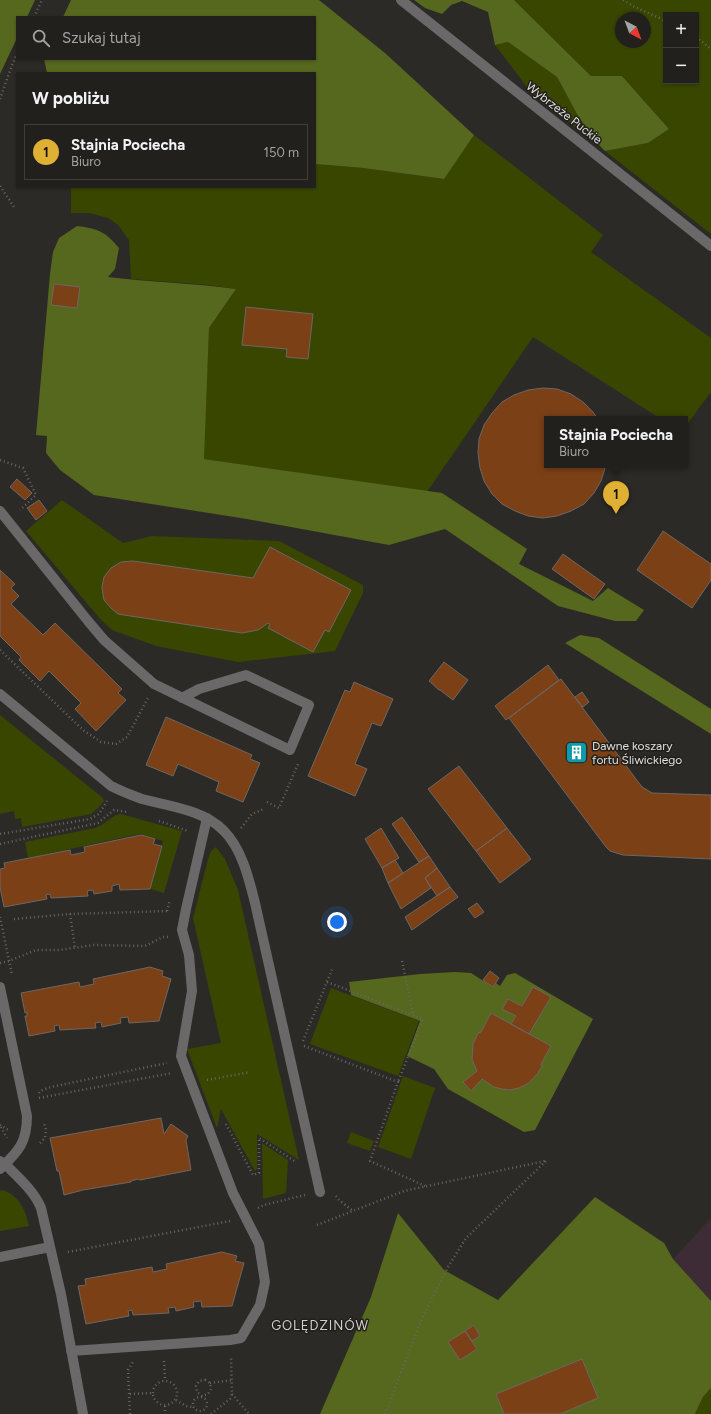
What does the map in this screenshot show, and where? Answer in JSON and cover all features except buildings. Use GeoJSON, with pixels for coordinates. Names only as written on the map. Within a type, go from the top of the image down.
{"type":"FeatureCollection","features":[{"type":"Feature","properties":{"kind":"street","name":"Wybrzeże Puckie"},"geometry":{"type":"LineString","coordinates":[[401,0],[711,246]]}},
{"type":"Feature","properties":{"kind":"street"},"geometry":{"type":"LineString","coordinates":[[0,511],[104,640],[154,684],[182,698],[290,750],[309,705],[246,675],[199,689],[182,698]]}},
{"type":"Feature","properties":{"kind":"street"},"geometry":{"type":"LineString","coordinates":[[0,694],[111,786],[124,793],[207,818],[224,831],[235,847],[250,883],[271,969],[320,1192]]}},
{"type":"Feature","properties":{"kind":"street"},"geometry":{"type":"LineString","coordinates":[[71,1351],[241,1338],[260,1305],[265,1282],[259,1244],[246,1215],[233,1193],[181,1056],[192,991],[189,955],[182,930],[207,818]]}},
{"type":"Feature","properties":{"kind":"street"},"geometry":{"type":"LineString","coordinates":[[0,987],[27,1116],[27,1130],[25,1138],[17,1152],[2,1165],[38,1200],[45,1222],[83,1414]]}},
{"type":"Feature","properties":{"kind":"street"},"geometry":{"type":"LineString","coordinates":[[0,1257],[50,1247]]}},
{"type":"Feature","properties":{"kind":"path"},"geometry":{"type":"LineString","coordinates":[[34,16],[42,0]]}},
{"type":"Feature","properties":{"kind":"path"},"geometry":{"type":"LineString","coordinates":[[623,0],[663,20]]}},
{"type":"Feature","properties":{"kind":"path"},"geometry":{"type":"LineString","coordinates":[[699,39],[711,49]]}},
{"type":"Feature","properties":{"kind":"path"},"geometry":{"type":"LineString","coordinates":[[0,99],[16,56]]}},
{"type":"Feature","properties":{"kind":"path"},"geometry":{"type":"LineString","coordinates":[[0,186],[14,207]]}},
{"type":"Feature","properties":{"kind":"path"},"geometry":{"type":"LineString","coordinates":[[0,460],[23,468],[36,495],[17,514]]}},
{"type":"Feature","properties":{"kind":"path"},"geometry":{"type":"LineString","coordinates":[[0,650],[83,730],[101,742],[116,744],[127,737],[149,696]]}},
{"type":"Feature","properties":{"kind":"path"},"geometry":{"type":"LineString","coordinates":[[0,834],[90,819],[99,814],[108,799],[117,805],[124,793]]}},
{"type":"Feature","properties":{"kind":"path"},"geometry":{"type":"LineString","coordinates":[[242,827],[252,814],[264,809]]}},
{"type":"Feature","properties":{"kind":"path"},"geometry":{"type":"LineString","coordinates":[[0,844],[98,823],[114,810],[134,814]]}},
{"type":"Feature","properties":{"kind":"path"},"geometry":{"type":"LineString","coordinates":[[155,820],[186,829],[192,834]]}},
{"type":"Feature","properties":{"kind":"path"},"geometry":{"type":"LineString","coordinates":[[166,911],[170,900]]}},
{"type":"Feature","properties":{"kind":"path"},"geometry":{"type":"LineString","coordinates":[[14,919],[70,914],[186,909]]}},
{"type":"Feature","properties":{"kind":"path"},"geometry":{"type":"LineString","coordinates":[[70,914],[75,948]]}},
{"type":"Feature","properties":{"kind":"path"},"geometry":{"type":"LineString","coordinates":[[0,963],[36,950],[75,948],[94,945],[145,946],[154,942]]}},
{"type":"Feature","properties":{"kind":"path"},"geometry":{"type":"LineString","coordinates":[[402,961],[413,1015]]}},
{"type":"Feature","properties":{"kind":"path"},"geometry":{"type":"LineString","coordinates":[[301,1046],[333,967]]}},
{"type":"Feature","properties":{"kind":"path"},"geometry":{"type":"LineString","coordinates":[[327,982],[423,1018],[370,1161],[425,1186]]}},
{"type":"Feature","properties":{"kind":"path"},"geometry":{"type":"LineString","coordinates":[[299,1038],[303,1053]]}},
{"type":"Feature","properties":{"kind":"path"},"geometry":{"type":"LineString","coordinates":[[301,1046],[398,1082]]}},
{"type":"Feature","properties":{"kind":"path"},"geometry":{"type":"LineString","coordinates":[[36,1099],[40,1091],[51,1087],[171,1062]]}},
{"type":"Feature","properties":{"kind":"path"},"geometry":{"type":"LineString","coordinates":[[36,1099],[186,1071]]}},
{"type":"Feature","properties":{"kind":"path"},"geometry":{"type":"LineString","coordinates":[[191,1083],[250,1072]]}},
{"type":"Feature","properties":{"kind":"path"},"geometry":{"type":"LineString","coordinates":[[36,1099],[39,1105]]}},
{"type":"Feature","properties":{"kind":"path"},"geometry":{"type":"LineString","coordinates":[[0,1125],[10,1132],[38,1144],[46,1138],[43,1118]]}},
{"type":"Feature","properties":{"kind":"path"},"geometry":{"type":"LineString","coordinates":[[223,1127],[225,1122],[253,1175],[259,1173],[259,1138],[296,1162],[303,1162]]}},
{"type":"Feature","properties":{"kind":"path"},"geometry":{"type":"LineString","coordinates":[[318,1225],[404,1190],[546,1161],[466,1238],[448,1267],[422,1318],[385,1414]]}},
{"type":"Feature","properties":{"kind":"path"},"geometry":{"type":"LineString","coordinates":[[68,1252],[239,1219],[264,1205],[333,1188],[335,1195],[339,1200],[353,1211]]}},
{"type":"Feature","properties":{"kind":"path"},"geometry":{"type":"LineString","coordinates":[[211,1414],[230,1399],[232,1394],[233,1380],[231,1354]]}},
{"type":"Feature","properties":{"kind":"path"},"geometry":{"type":"LineString","coordinates":[[164,1357],[165,1380]]}},
{"type":"Feature","properties":{"kind":"path"},"geometry":{"type":"LineString","coordinates":[[130,1414],[128,1370],[131,1364],[137,1359]]}},
{"type":"Feature","properties":{"kind":"path"},"geometry":{"type":"LineString","coordinates":[[165,1380],[174,1383],[178,1391],[176,1400],[165,1406],[156,1402],[152,1392],[156,1384],[165,1380]]}},
{"type":"Feature","properties":{"kind":"path"},"geometry":{"type":"LineString","coordinates":[[176,1400],[186,1406],[192,1407],[197,1411],[203,1411],[207,1406],[207,1400],[197,1392],[196,1386],[199,1381],[205,1380],[210,1383],[233,1380]]}},
{"type":"Feature","properties":{"kind":"path"},"geometry":{"type":"LineString","coordinates":[[192,1407],[192,1401],[196,1397],[208,1394],[211,1389],[210,1383]]}},
{"type":"Feature","properties":{"kind":"path"},"geometry":{"type":"LineString","coordinates":[[130,1394],[152,1392]]}},
{"type":"Feature","properties":{"kind":"path"},"geometry":{"type":"LineString","coordinates":[[232,1394],[249,1414]]}},
{"type":"Feature","properties":{"kind":"path"},"geometry":{"type":"LineString","coordinates":[[165,1406],[166,1414]]}},
{"type":"Feature","properties":{"kind":"shaded area"},"geometry":{"type":"Polygon","coordinates":[[[711,1218],[711,1301],[673,1259],[711,1218]]]}},
{"type":"Feature","properties":{"kind":"green space"},"geometry":{"type":"Polygon","coordinates":[[[0,0],[35,0],[27,16],[16,16],[16,40],[0,74],[0,0]]]}},
{"type":"Feature","properties":{"kind":"green space"},"geometry":{"type":"Polygon","coordinates":[[[71,0],[319,0],[385,53],[474,135],[444,179],[363,168],[316,164],[316,72],[47,72],[44,60],[316,60],[316,16],[63,16],[71,0]]]}},
{"type":"Feature","properties":{"kind":"green space"},"geometry":{"type":"Polygon","coordinates":[[[414,0],[514,0],[591,76],[622,76],[669,129],[648,143],[605,151],[578,116],[557,77],[508,42],[495,45],[488,12],[462,1],[451,5],[442,14],[425,8],[414,0]]]}},
{"type":"Feature","properties":{"kind":"green space"},"geometry":{"type":"Polygon","coordinates":[[[514,0],[711,0],[711,234],[605,151],[648,143],[669,129],[622,76],[591,76],[514,0]]]}},
{"type":"Feature","properties":{"kind":"green space"},"geometry":{"type":"Polygon","coordinates":[[[508,42],[557,77],[578,116],[601,147],[530,91],[495,45],[508,42]]]}},
{"type":"Feature","properties":{"kind":"green space"},"geometry":{"type":"Polygon","coordinates":[[[474,135],[603,235],[591,252],[711,338],[711,392],[688,423],[688,416],[656,416],[533,337],[427,492],[203,459],[209,328],[236,289],[209,285],[131,279],[129,240],[118,225],[108,218],[89,213],[71,213],[71,188],[316,188],[316,164],[363,168],[443,179],[474,135]]]}},
{"type":"Feature","properties":{"kind":"green space"},"geometry":{"type":"Polygon","coordinates":[[[77,226],[90,228],[105,234],[119,248],[115,269],[108,277],[236,289],[209,328],[204,459],[442,493],[527,549],[519,564],[593,601],[608,588],[644,610],[636,621],[615,621],[558,606],[445,529],[389,545],[247,519],[94,495],[60,470],[46,453],[47,436],[36,435],[53,252],[59,238],[77,226]]]}},
{"type":"Feature","properties":{"kind":"green space"},"geometry":{"type":"Polygon","coordinates":[[[62,500],[123,543],[152,536],[279,541],[363,585],[363,593],[335,651],[238,662],[156,646],[112,630],[101,620],[26,531],[62,500]]]}},
{"type":"Feature","properties":{"kind":"green space"},"geometry":{"type":"Polygon","coordinates":[[[580,635],[599,638],[711,709],[711,734],[565,643],[580,635]]]}},
{"type":"Feature","properties":{"kind":"green space"},"geometry":{"type":"Polygon","coordinates":[[[0,715],[103,798],[104,801],[99,807],[91,814],[22,827],[21,818],[15,819],[14,811],[0,814],[0,715]]]}},
{"type":"Feature","properties":{"kind":"green space"},"geometry":{"type":"Polygon","coordinates":[[[121,814],[182,831],[164,893],[150,889],[163,841],[140,834],[28,858],[25,842],[95,828],[102,825],[114,816],[121,814]]]}},
{"type":"Feature","properties":{"kind":"green space"},"geometry":{"type":"Polygon","coordinates":[[[216,847],[225,859],[238,890],[299,1160],[257,1134],[257,1169],[255,1171],[221,1109],[217,1128],[187,1049],[221,1043],[193,918],[208,859],[211,851],[216,847]]]}},
{"type":"Feature","properties":{"kind":"green space"},"geometry":{"type":"Polygon","coordinates":[[[455,972],[471,973],[493,987],[496,983],[500,986],[507,975],[515,973],[593,1019],[535,1130],[524,1132],[448,1089],[434,1069],[407,1056],[420,1021],[351,995],[349,982],[420,974],[455,972]]]}},
{"type":"Feature","properties":{"kind":"green space"},"geometry":{"type":"Polygon","coordinates":[[[331,988],[419,1021],[398,1076],[310,1044],[331,988]]]}},
{"type":"Feature","properties":{"kind":"green space"},"geometry":{"type":"Polygon","coordinates":[[[403,1076],[435,1088],[411,1159],[378,1147],[403,1076]]]}},
{"type":"Feature","properties":{"kind":"green space"},"geometry":{"type":"Polygon","coordinates":[[[351,1132],[374,1141],[370,1151],[347,1143],[351,1132]]]}},
{"type":"Feature","properties":{"kind":"green space"},"geometry":{"type":"Polygon","coordinates":[[[262,1143],[288,1160],[286,1193],[263,1199],[262,1143]]]}},
{"type":"Feature","properties":{"kind":"green space"},"geometry":{"type":"Polygon","coordinates":[[[1,1190],[17,1199],[26,1214],[29,1226],[0,1231],[1,1190]]]}},
{"type":"Feature","properties":{"kind":"green space"},"geometry":{"type":"Polygon","coordinates":[[[595,1197],[664,1243],[673,1259],[711,1301],[711,1388],[703,1397],[695,1414],[320,1414],[371,1297],[398,1213],[444,1270],[498,1300],[595,1197]]]}},
{"type":"Feature","properties":{"kind":"green space"},"geometry":{"type":"Polygon","coordinates":[[[711,1388],[711,1414],[695,1414],[703,1397],[711,1388]]]}},
{"type":"Feature","properties":{"kind":"place","name":"Stajnia Pociecha"},"geometry":{"type":"Point","coordinates":[616,514]}},
{"type":"Feature","properties":{"kind":"place","name":"Dawne koszary fortu Śliwickiego"},"geometry":{"type":"Point","coordinates":[576,753]}},
{"type":"Feature","properties":{"kind":"district","name":"GOLĘDZINÓW"},"geometry":{"type":"Point","coordinates":[320,1325]}}]}
